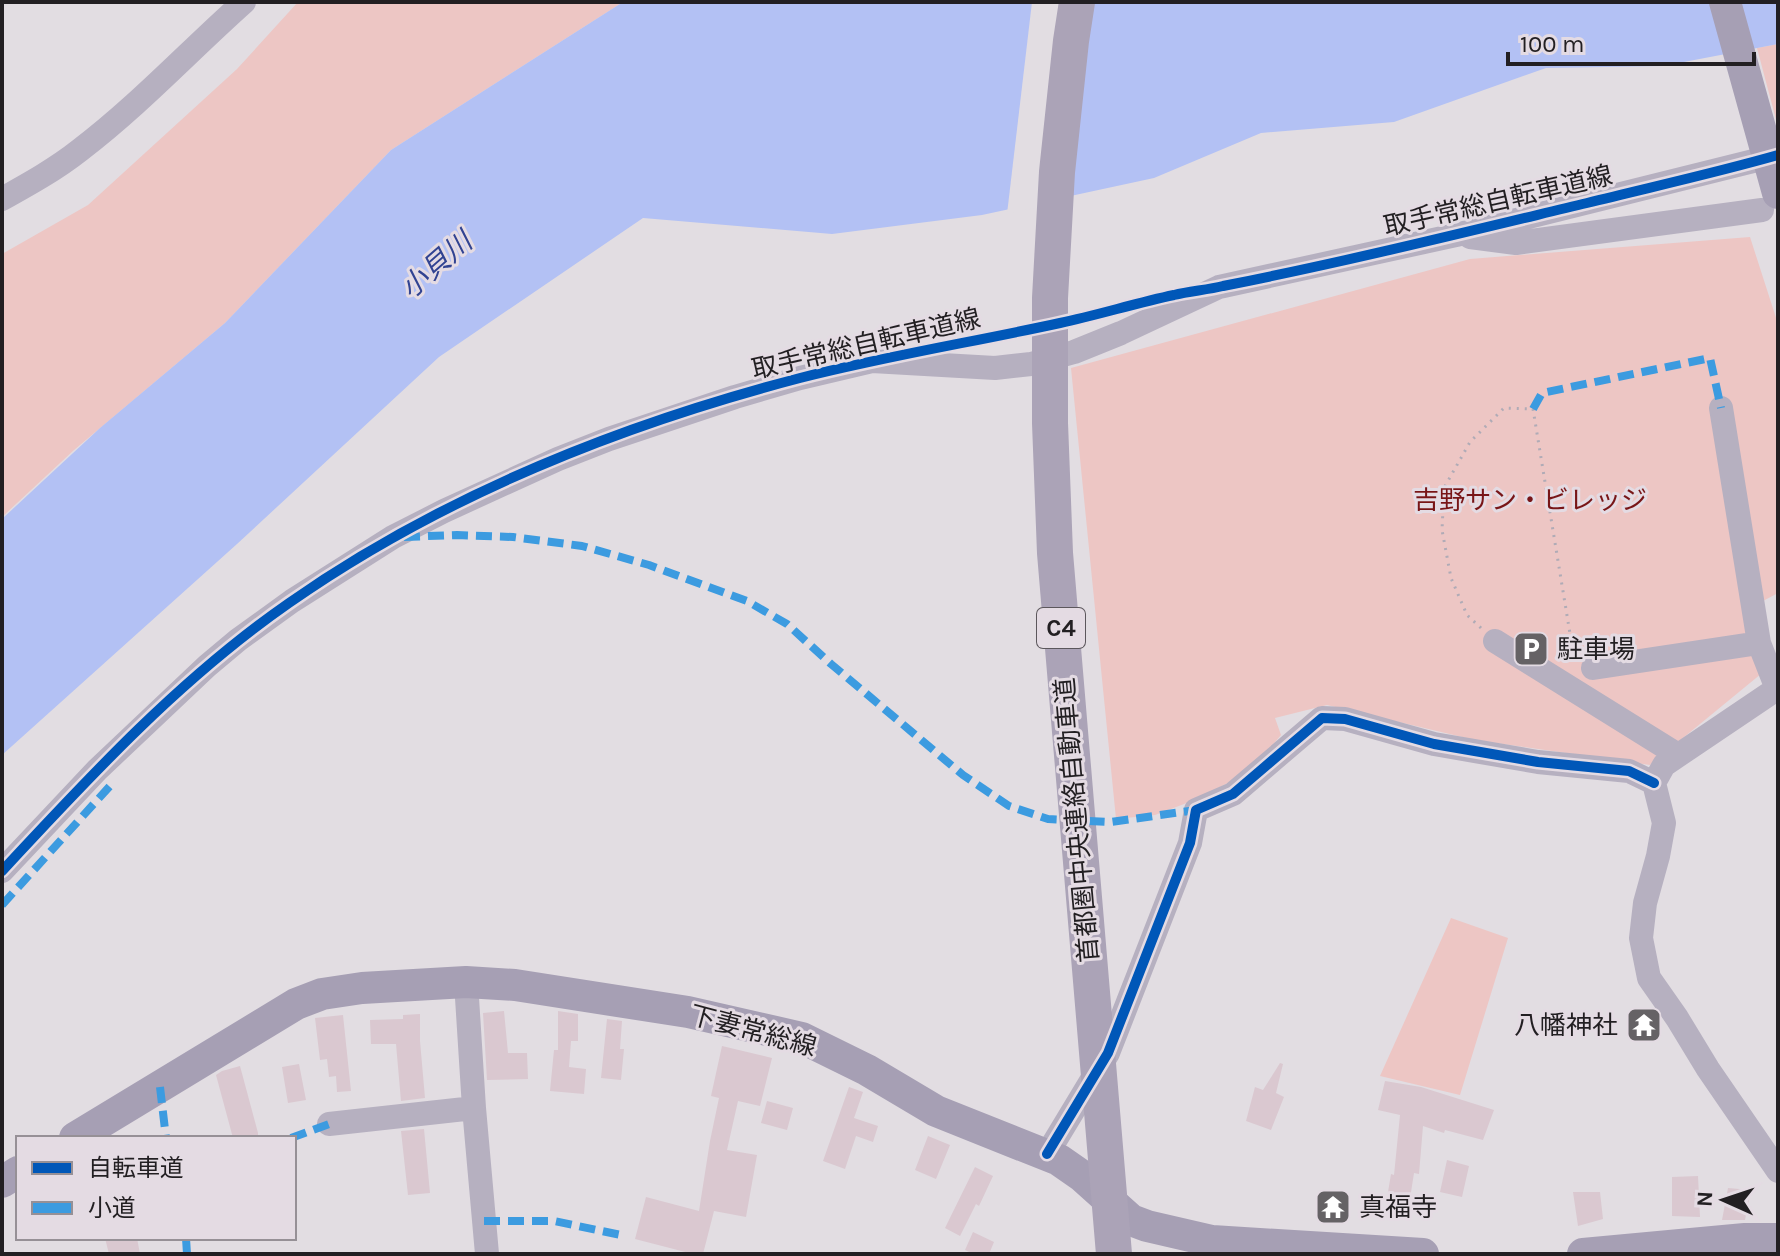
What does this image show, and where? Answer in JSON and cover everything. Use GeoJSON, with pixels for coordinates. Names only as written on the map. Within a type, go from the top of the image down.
{"type":"FeatureCollection","features":[{"type":"Feature","properties":{"kind":"highway","name":"首都圏中央連絡自動車道"},"geometry":{"type":"LineString","coordinates":[[1077,2],[1057,172],[1050,298],[1050,423],[1055,553],[1114,1254]]}},
{"type":"Feature","properties":{"kind":"main road"},"geometry":{"type":"LineString","coordinates":[[1725,2],[1771,155],[1770,202]]}},
{"type":"Feature","properties":{"kind":"main road","name":"下妻常総線"},"geometry":{"type":"LineString","coordinates":[[78,1136],[296,1004],[322,994],[401,985],[466,982],[515,985],[688,1012],[802,1038],[867,1070],[936,1111],[1047,1154],[1082,1176],[1131,1220],[1212,1248],[1423,1254]]}},
{"type":"Feature","properties":{"kind":"main road"},"geometry":{"type":"LineString","coordinates":[[1583,1254],[1745,1239],[1778,1239]]}},
{"type":"Feature","properties":{"kind":"street"},"geometry":{"type":"LineString","coordinates":[[2,199],[79,151],[128,110],[244,2]]}},
{"type":"Feature","properties":{"kind":"street","name":"取手常総自転車道線"},"geometry":{"type":"LineString","coordinates":[[2,871],[97,770],[207,666],[292,601],[393,537],[504,482],[609,439],[735,397],[872,361],[995,368],[1031,364],[1074,352],[1121,333],[1219,287],[1456,235],[1771,155]]}},
{"type":"Feature","properties":{"kind":"street"},"geometry":{"type":"LineString","coordinates":[[1456,235],[1516,243],[1770,202]]}},
{"type":"Feature","properties":{"kind":"street"},"geometry":{"type":"LineString","coordinates":[[1721,408],[1759,643],[1777,688],[1664,765],[1654,783],[1664,823],[1645,903],[1641,938],[1649,978],[1778,1171]]}},
{"type":"Feature","properties":{"kind":"street"},"geometry":{"type":"LineString","coordinates":[[1495,641],[1678,755]]}},
{"type":"Feature","properties":{"kind":"street"},"geometry":{"type":"LineString","coordinates":[[1593,668],[1759,643]]}},
{"type":"Feature","properties":{"kind":"street"},"geometry":{"type":"LineString","coordinates":[[1047,1154],[1108,1053],[1190,843],[1196,810],[1233,794],[1322,718],[1345,719],[1434,744],[1538,762],[1629,771],[1654,783]]}},
{"type":"Feature","properties":{"kind":"street"},"geometry":{"type":"LineString","coordinates":[[466,982],[487,1254]]}},
{"type":"Feature","properties":{"kind":"street"},"geometry":{"type":"LineString","coordinates":[[329,1124],[474,1108]]}},
{"type":"Feature","properties":{"kind":"path"},"geometry":{"type":"LineString","coordinates":[[1495,641],[1467,615],[1451,578],[1442,530],[1444,488],[1470,442],[1504,408],[1526,407],[1533,409],[1576,670],[1593,668]]}},
{"type":"Feature","properties":{"kind":"green space"},"geometry":{"type":"Polygon","coordinates":[[[298,2],[623,2],[391,150],[225,323],[74,450],[2,517],[2,254],[88,205],[237,69],[298,2]]]}},
{"type":"Feature","properties":{"kind":"green space"},"geometry":{"type":"Polygon","coordinates":[[[1778,44],[1778,127],[1757,48],[1778,44]]]}},
{"type":"Feature","properties":{"kind":"green space","name":"吉野サン・ビレッジ"},"geometry":{"type":"Polygon","coordinates":[[[1750,237],[1778,324],[1778,593],[1763,601],[1772,652],[1778,660],[1650,765],[1475,740],[1327,705],[1275,718],[1281,735],[1250,772],[1192,801],[1155,815],[1116,819],[1071,368],[1470,259],[1750,237]]]}},
{"type":"Feature","properties":{"kind":"green space"},"geometry":{"type":"Polygon","coordinates":[[[1451,918],[1508,938],[1460,1095],[1380,1076],[1451,918]]]}},
{"type":"Feature","properties":{"kind":"water","name":"小貝川"},"geometry":{"type":"Polygon","coordinates":[[[623,2],[1778,2],[1778,44],[1663,66],[1546,68],[1394,122],[1261,133],[1154,178],[982,215],[832,234],[643,218],[439,357],[2,755],[2,519],[100,428],[225,323],[391,150],[623,2]]]}},
{"type":"Feature","properties":{"kind":"pier"},"geometry":{"type":"Polygon","coordinates":[[[1032,2],[1090,2],[1068,201],[1007,214],[1032,2]]]}},
{"type":"Feature","properties":{"kind":"building"},"geometry":{"type":"Polygon","coordinates":[[[504,1011],[508,1053],[527,1053],[528,1079],[487,1080],[483,1013],[504,1011]]]}},
{"type":"Feature","properties":{"kind":"building"},"geometry":{"type":"Polygon","coordinates":[[[558,1011],[578,1014],[578,1041],[571,1041],[569,1067],[586,1069],[584,1094],[550,1091],[554,1050],[558,1050],[558,1011]]]}},
{"type":"Feature","properties":{"kind":"building"},"geometry":{"type":"Polygon","coordinates":[[[420,1014],[425,1098],[401,1101],[396,1044],[371,1044],[370,1020],[403,1019],[403,1015],[420,1014]]]}},
{"type":"Feature","properties":{"kind":"building"},"geometry":{"type":"Polygon","coordinates":[[[343,1015],[351,1091],[337,1092],[336,1076],[329,1077],[327,1059],[320,1060],[315,1018],[343,1015]]]}},
{"type":"Feature","properties":{"kind":"building"},"geometry":{"type":"Polygon","coordinates":[[[607,1019],[622,1021],[620,1049],[624,1049],[621,1080],[601,1078],[607,1019]]]}},
{"type":"Feature","properties":{"kind":"building"},"geometry":{"type":"Polygon","coordinates":[[[722,1046],[772,1058],[760,1106],[738,1101],[727,1150],[757,1155],[746,1217],[714,1211],[703,1254],[635,1239],[646,1197],[699,1211],[719,1098],[711,1096],[722,1046]]]}},
{"type":"Feature","properties":{"kind":"building"},"geometry":{"type":"Polygon","coordinates":[[[1280,1063],[1283,1064],[1276,1093],[1284,1097],[1271,1130],[1246,1121],[1255,1087],[1263,1090],[1280,1063]]]}},
{"type":"Feature","properties":{"kind":"building"},"geometry":{"type":"Polygon","coordinates":[[[299,1064],[306,1100],[288,1103],[282,1067],[299,1064]]]}},
{"type":"Feature","properties":{"kind":"building"},"geometry":{"type":"Polygon","coordinates":[[[240,1066],[258,1136],[232,1136],[216,1075],[240,1066]]]}},
{"type":"Feature","properties":{"kind":"building"},"geometry":{"type":"Polygon","coordinates":[[[1385,1081],[1421,1087],[1494,1110],[1483,1140],[1423,1126],[1419,1174],[1414,1173],[1409,1205],[1386,1204],[1391,1174],[1394,1175],[1400,1115],[1378,1110],[1385,1081]]]}},
{"type":"Feature","properties":{"kind":"building"},"geometry":{"type":"Polygon","coordinates":[[[849,1087],[863,1092],[854,1118],[878,1126],[873,1142],[856,1136],[845,1169],[823,1161],[849,1087]]]}},
{"type":"Feature","properties":{"kind":"building"},"geometry":{"type":"Polygon","coordinates":[[[767,1101],[793,1108],[787,1130],[761,1123],[767,1101]]]}},
{"type":"Feature","properties":{"kind":"building"},"geometry":{"type":"Polygon","coordinates":[[[424,1129],[430,1193],[408,1195],[401,1131],[424,1129]]]}},
{"type":"Feature","properties":{"kind":"building"},"geometry":{"type":"Polygon","coordinates":[[[928,1136],[950,1145],[936,1179],[915,1170],[928,1136]]]}},
{"type":"Feature","properties":{"kind":"building"},"geometry":{"type":"Polygon","coordinates":[[[1447,1160],[1469,1166],[1462,1197],[1440,1192],[1447,1160]]]}},
{"type":"Feature","properties":{"kind":"building"},"geometry":{"type":"Polygon","coordinates":[[[975,1167],[993,1176],[960,1236],[945,1228],[975,1167]]]}},
{"type":"Feature","properties":{"kind":"building"},"geometry":{"type":"Polygon","coordinates":[[[1698,1176],[1700,1217],[1672,1216],[1672,1177],[1698,1176]]]}},
{"type":"Feature","properties":{"kind":"building"},"geometry":{"type":"Polygon","coordinates":[[[1728,1188],[1751,1190],[1745,1220],[1722,1220],[1728,1188]]]}},
{"type":"Feature","properties":{"kind":"building"},"geometry":{"type":"Polygon","coordinates":[[[1573,1192],[1600,1192],[1603,1219],[1578,1226],[1573,1192]]]}},
{"type":"Feature","properties":{"kind":"building"},"geometry":{"type":"Polygon","coordinates":[[[973,1232],[994,1242],[989,1254],[973,1254],[965,1250],[973,1232]]]}},
{"type":"Feature","properties":{"kind":"building"},"geometry":{"type":"Polygon","coordinates":[[[106,1240],[137,1240],[140,1254],[109,1254],[106,1240]]]}},
{"type":"Feature","properties":{"kind":"marked path"},"geometry":{"type":"LineString","coordinates":[[1533,409],[1542,393],[1710,358],[1721,408]]}},
{"type":"Feature","properties":{"kind":"marked path"},"geometry":{"type":"LineString","coordinates":[[404,537],[513,537],[582,546],[649,565],[747,601],[787,624],[963,775],[1009,806],[1048,819],[1111,822],[1196,810]]}},
{"type":"Feature","properties":{"kind":"marked path"},"geometry":{"type":"LineString","coordinates":[[2,905],[110,786]]}},
{"type":"Feature","properties":{"kind":"marked path"},"geometry":{"type":"LineString","coordinates":[[160,1087],[166,1136]]}},
{"type":"Feature","properties":{"kind":"marked path"},"geometry":{"type":"LineString","coordinates":[[296,1136],[329,1124]]}},
{"type":"Feature","properties":{"kind":"marked path"},"geometry":{"type":"LineString","coordinates":[[484,1221],[554,1221],[621,1235]]}},
{"type":"Feature","properties":{"kind":"marked path"},"geometry":{"type":"LineString","coordinates":[[186,1240],[187,1254]]}},
{"type":"Feature","properties":{"kind":"cycle path"},"geometry":{"type":"LineString","coordinates":[[2,871],[138,729],[249,632],[289,603],[408,529],[534,468],[666,418],[800,378],[1360,257],[1778,155]]}},
{"type":"Feature","properties":{"kind":"cycle path"},"geometry":{"type":"LineString","coordinates":[[1047,1154],[1108,1053],[1190,843],[1196,810],[1233,794],[1322,718],[1345,719],[1434,744],[1538,762],[1629,771],[1654,783]]}},
{"type":"Feature","properties":{"kind":"place","name":"駐車場"},"geometry":{"type":"Point","coordinates":[1531,649]}},
{"type":"Feature","properties":{"kind":"place","name":"八幡神社"},"geometry":{"type":"Point","coordinates":[1644,1025]}},
{"type":"Feature","properties":{"kind":"place","name":"真福寺"},"geometry":{"type":"Point","coordinates":[1333,1207]}}]}
